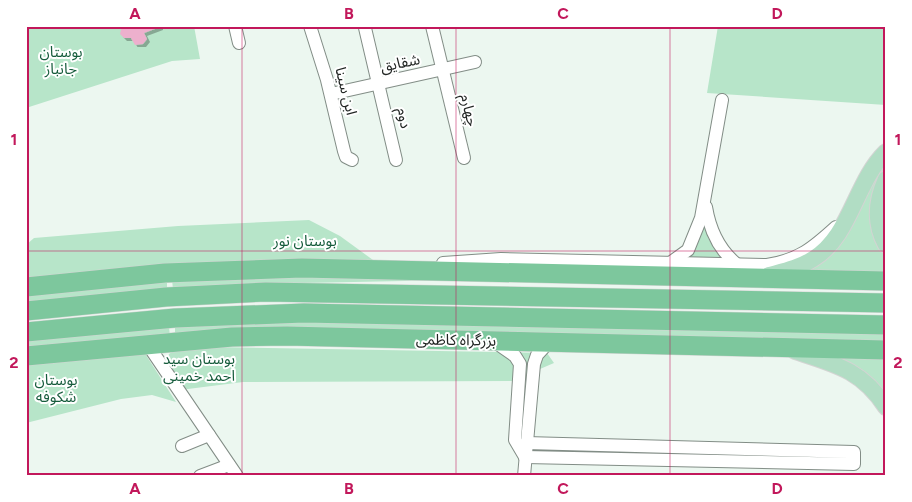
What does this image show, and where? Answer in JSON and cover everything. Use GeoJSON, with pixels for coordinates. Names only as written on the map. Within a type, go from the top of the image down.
{"type":"FeatureCollection","features":[{"type":"Feature","properties":{"kind":"highway"},"geometry":{"type":"LineString","coordinates":[[26,287],[184,272],[302,268],[886,281]]}},
{"type":"Feature","properties":{"kind":"highway"},"geometry":{"type":"LineString","coordinates":[[375,294],[421,285],[498,283],[578,275]]}},
{"type":"Feature","properties":{"kind":"highway"},"geometry":{"type":"LineString","coordinates":[[26,311],[166,297],[266,292],[886,303]]}},
{"type":"Feature","properties":{"kind":"highway","name":"بزرگراه کاظمی"},"geometry":{"type":"LineString","coordinates":[[26,332],[175,318],[304,313],[886,325]]}},
{"type":"Feature","properties":{"kind":"highway","name":"بزرگراه کاظمی"},"geometry":{"type":"LineString","coordinates":[[26,356],[232,337],[886,350]]}},
{"type":"Feature","properties":{"kind":"main road"},"geometry":{"type":"LineString","coordinates":[[760,278],[796,268],[812,260],[832,242],[846,219],[871,169],[886,152]]}},
{"type":"Feature","properties":{"kind":"main road"},"geometry":{"type":"LineString","coordinates":[[886,179],[879,195],[877,217],[886,245]]}},
{"type":"Feature","properties":{"kind":"main road"},"geometry":{"type":"LineString","coordinates":[[784,347],[843,367],[862,378],[886,408]]}},
{"type":"Feature","properties":{"kind":"street"},"geometry":{"type":"LineString","coordinates":[[235,26],[239,43]]}},
{"type":"Feature","properties":{"kind":"street","name":"ابن سینا"},"geometry":{"type":"LineString","coordinates":[[310,26],[331,94],[344,151],[346,157],[352,160]]}},
{"type":"Feature","properties":{"kind":"street","name":"چهارم"},"geometry":{"type":"LineString","coordinates":[[432,26],[464,158]]}},
{"type":"Feature","properties":{"kind":"street","name":"دوم"},"geometry":{"type":"LineString","coordinates":[[365,28],[380,84],[396,160]]}},
{"type":"Feature","properties":{"kind":"street","name":"شقایق"},"geometry":{"type":"LineString","coordinates":[[331,94],[442,71],[475,62]]}},
{"type":"Feature","properties":{"kind":"street"},"geometry":{"type":"LineString","coordinates":[[669,263],[688,250],[706,204],[722,100]]}},
{"type":"Feature","properties":{"kind":"street"},"geometry":{"type":"LineString","coordinates":[[706,204],[713,233],[720,247],[739,266]]}},
{"type":"Feature","properties":{"kind":"street"},"geometry":{"type":"LineString","coordinates":[[372,269],[501,259],[739,266],[786,262],[805,254],[846,219]]}},
{"type":"Feature","properties":{"kind":"street"},"geometry":{"type":"LineString","coordinates":[[494,341],[506,348],[520,364],[514,440],[525,457]]}},
{"type":"Feature","properties":{"kind":"street"},"geometry":{"type":"LineString","coordinates":[[524,476],[534,364],[541,349],[549,342]]}},
{"type":"Feature","properties":{"kind":"street"},"geometry":{"type":"LineString","coordinates":[[148,345],[237,476]]}},
{"type":"Feature","properties":{"kind":"street"},"geometry":{"type":"LineString","coordinates":[[182,446],[209,434]]}},
{"type":"Feature","properties":{"kind":"street"},"geometry":{"type":"LineString","coordinates":[[525,457],[856,470],[854,452],[526,444]]}},
{"type":"Feature","properties":{"kind":"street"},"geometry":{"type":"LineString","coordinates":[[200,476],[229,465]]}},
{"type":"Feature","properties":{"kind":"green space","name":"بوستان جانباز"},"geometry":{"type":"Polygon","coordinates":[[[26,26],[194,26],[200,59],[172,61],[26,108],[26,26]]]}},
{"type":"Feature","properties":{"kind":"green space"},"geometry":{"type":"Polygon","coordinates":[[[718,26],[886,26],[886,105],[707,93],[718,26]]]}},
{"type":"Feature","properties":{"kind":"green space"},"geometry":{"type":"Polygon","coordinates":[[[886,159],[884,171],[886,275],[793,273],[815,266],[886,159]]]}},
{"type":"Feature","properties":{"kind":"green space","name":"بوستان نور"},"geometry":{"type":"Polygon","coordinates":[[[309,220],[340,236],[373,260],[26,278],[26,245],[34,238],[178,226],[309,220]]]}},
{"type":"Feature","properties":{"kind":"green space"},"geometry":{"type":"Polygon","coordinates":[[[704,221],[708,238],[721,259],[689,258],[699,240],[704,221]]]}},
{"type":"Feature","properties":{"kind":"green space"},"geometry":{"type":"Polygon","coordinates":[[[228,275],[455,280],[303,283],[173,290],[172,279],[228,275]]]}},
{"type":"Feature","properties":{"kind":"green space"},"geometry":{"type":"Polygon","coordinates":[[[167,279],[167,290],[26,304],[26,293],[167,279]]]}},
{"type":"Feature","properties":{"kind":"green space"},"geometry":{"type":"Polygon","coordinates":[[[278,321],[886,333],[886,344],[175,336],[175,327],[278,321]]]}},
{"type":"Feature","properties":{"kind":"green space"},"geometry":{"type":"Polygon","coordinates":[[[169,327],[170,337],[26,352],[26,341],[169,327]]]}},
{"type":"Feature","properties":{"kind":"green space","name":"بوستان سید احمد خمینی"},"geometry":{"type":"Polygon","coordinates":[[[211,347],[547,353],[554,363],[512,381],[243,382],[180,390],[166,368],[169,354],[177,349],[211,347]]]}},
{"type":"Feature","properties":{"kind":"green space","name":"بوستان شکوفه"},"geometry":{"type":"Polygon","coordinates":[[[144,352],[176,402],[152,395],[121,399],[26,423],[26,363],[144,352]]]}},
{"type":"Feature","properties":{"kind":"green space"},"geometry":{"type":"Polygon","coordinates":[[[828,355],[886,356],[886,395],[861,370],[828,355]]]}},
{"type":"Feature","properties":{"kind":"building"},"geometry":{"type":"Polygon","coordinates":[[[122,26],[160,27],[144,33],[147,39],[143,44],[135,45],[131,38],[124,38],[120,34],[122,26]]]}}]}
